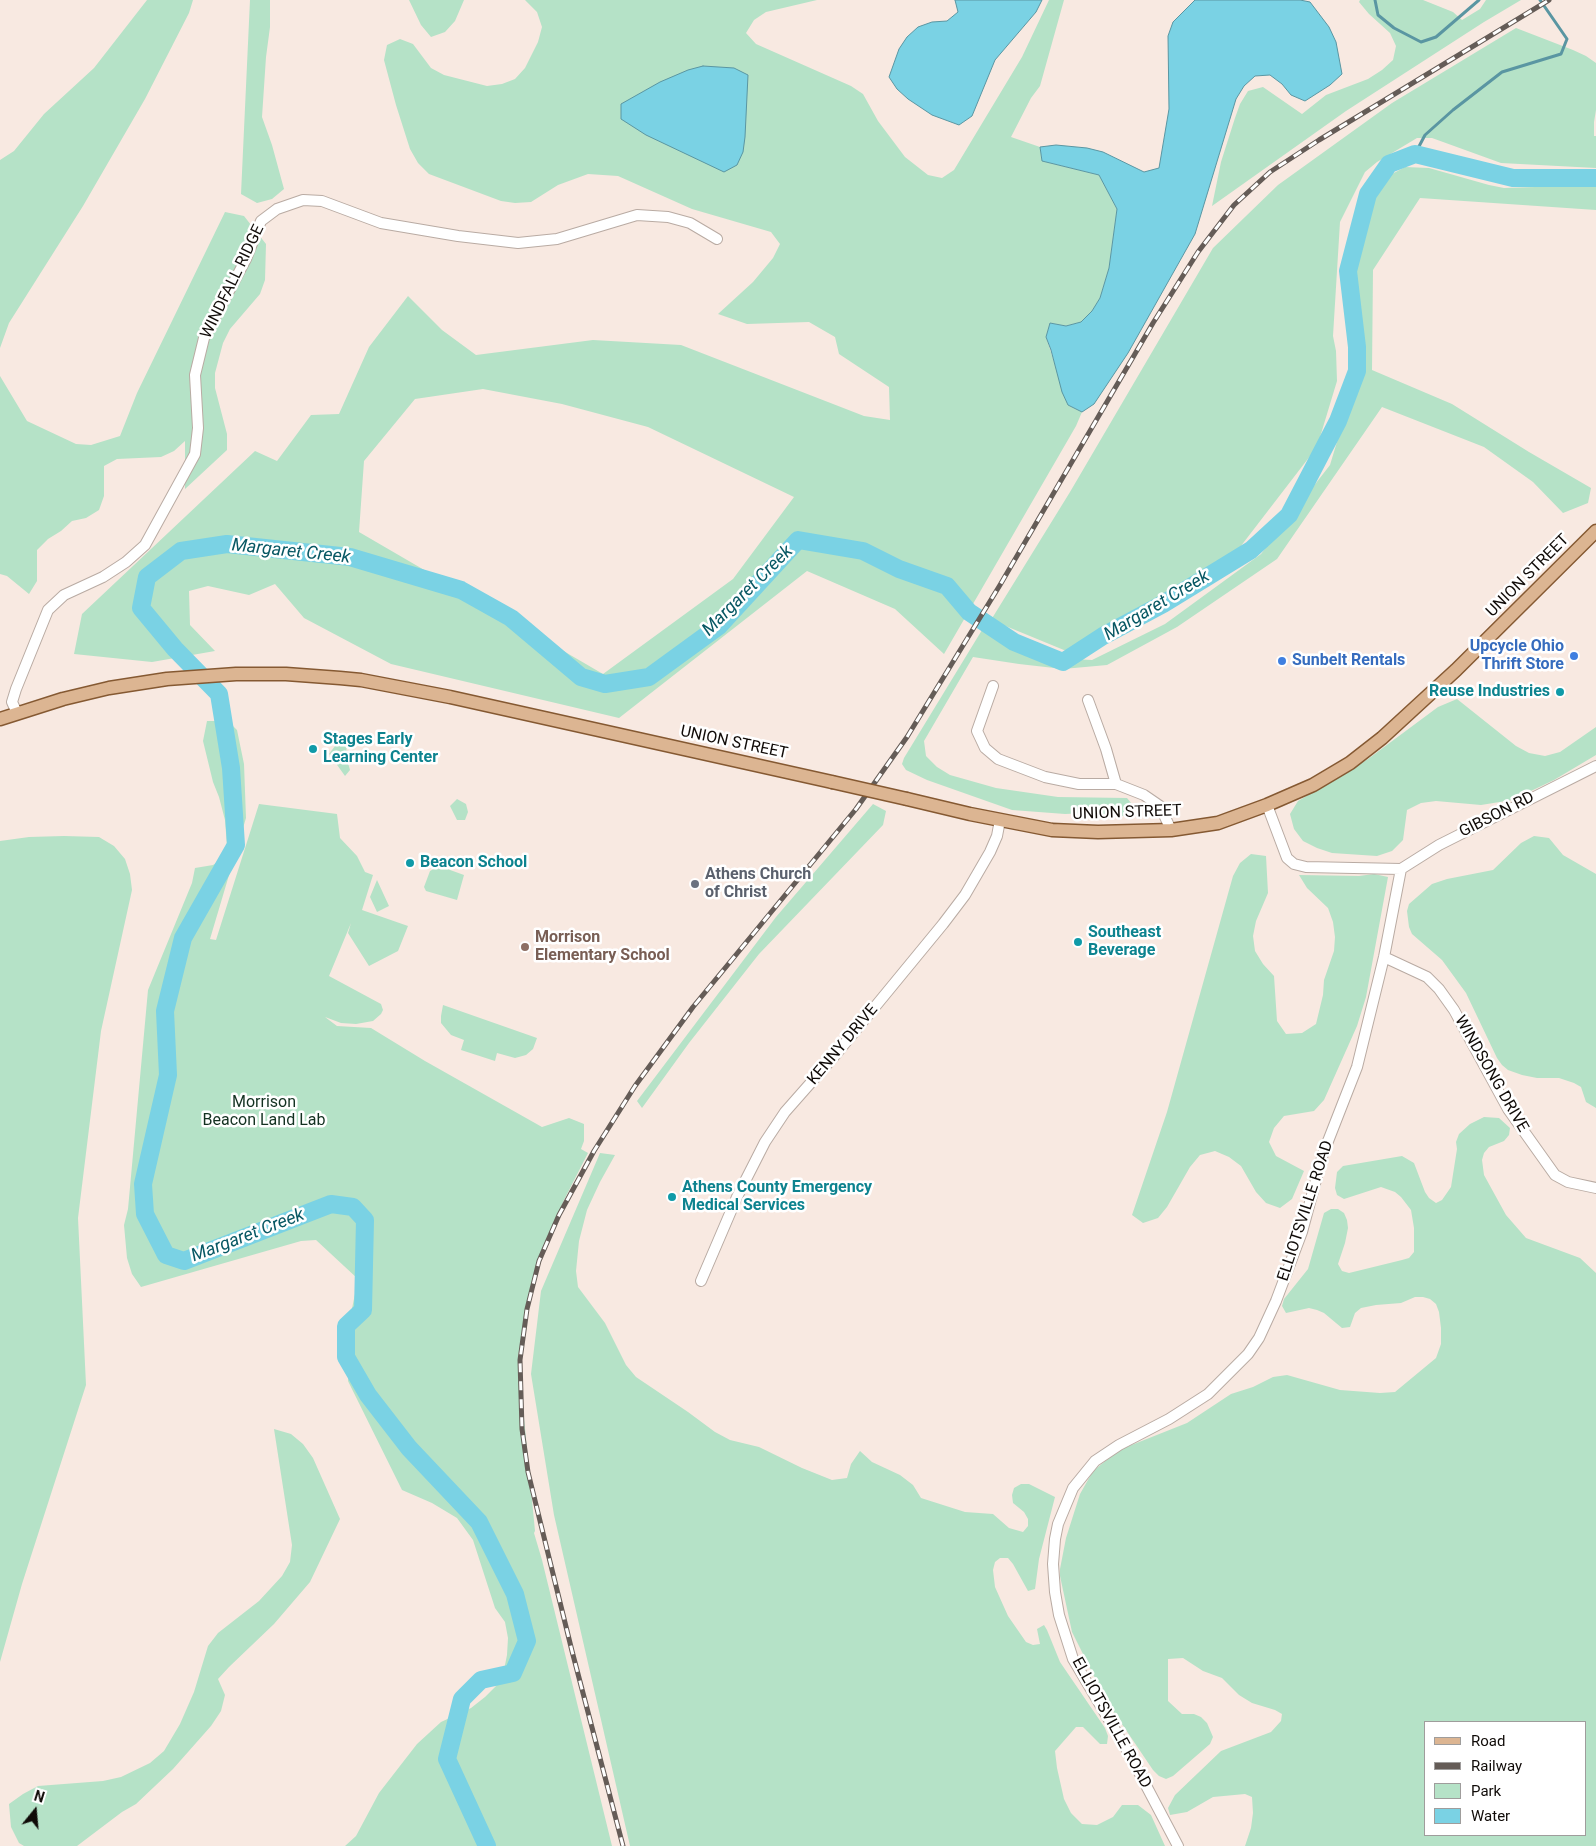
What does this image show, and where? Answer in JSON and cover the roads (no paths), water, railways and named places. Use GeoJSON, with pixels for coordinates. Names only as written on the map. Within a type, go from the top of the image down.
{"type":"FeatureCollection","features":[{"type":"Feature","properties":{"kind":"main road","name":"UNION STREET"},"geometry":{"type":"LineString","coordinates":[[0,719],[63,699],[109,688],[167,679],[236,674],[286,674],[361,680],[450,697],[1052,830],[1098,832],[1171,830],[1218,823],[1267,805],[1313,785],[1350,762],[1382,738],[1463,663],[1596,531]]}},
{"type":"Feature","properties":{"kind":"street","name":"WINDFALL RIDGE"},"geometry":{"type":"LineString","coordinates":[[17,714],[12,702],[48,610],[64,595],[103,576],[126,562],[145,545],[195,454],[198,428],[195,375],[204,338],[246,258],[261,221],[277,209],[303,200],[322,201],[381,223],[458,236],[518,243],[557,239],[637,216],[668,217],[690,223],[717,239]]}},
{"type":"Feature","properties":{"kind":"street"},"geometry":{"type":"LineString","coordinates":[[993,686],[977,731],[985,748],[998,759],[1045,777],[1079,784],[1116,784],[1144,795],[1160,806],[1171,830]]}},
{"type":"Feature","properties":{"kind":"street"},"geometry":{"type":"LineString","coordinates":[[1088,700],[1106,749],[1116,784]]}},
{"type":"Feature","properties":{"kind":"street","name":"GIBSON RD"},"geometry":{"type":"LineString","coordinates":[[1401,868],[1448,840],[1596,766]]}},
{"type":"Feature","properties":{"kind":"street"},"geometry":{"type":"LineString","coordinates":[[1267,805],[1287,858],[1294,864],[1306,867],[1401,868]]}},
{"type":"Feature","properties":{"kind":"street","name":"KENNY DRIVE"},"geometry":{"type":"LineString","coordinates":[[702,1281],[748,1174],[765,1142],[785,1112],[843,1046],[944,924],[965,895],[990,852],[997,836],[1000,820]]}},
{"type":"Feature","properties":{"kind":"street","name":"ELLIOTSVILLE ROAD"},"geometry":{"type":"LineString","coordinates":[[1178,1846],[1131,1757],[1073,1659],[1059,1615],[1055,1592],[1053,1564],[1058,1524],[1073,1488],[1096,1461],[1119,1445],[1169,1419],[1208,1394],[1248,1354],[1258,1338],[1276,1300],[1302,1232],[1323,1154],[1357,1066],[1384,957],[1401,868]]}},
{"type":"Feature","properties":{"kind":"street","name":"WINDSONG DRIVE"},"geometry":{"type":"LineString","coordinates":[[1384,957],[1427,977],[1439,989],[1454,1010],[1508,1109],[1555,1174],[1568,1182],[1596,1188]]}},
{"type":"Feature","properties":{"kind":"water"},"geometry":{"type":"Polygon","coordinates":[[[955,0],[1042,0],[1036,12],[995,60],[972,116],[959,125],[932,115],[908,99],[897,89],[889,77],[899,49],[907,37],[918,27],[932,22],[947,21],[958,12],[955,0]]]}},
{"type":"Feature","properties":{"kind":"water"},"geometry":{"type":"Polygon","coordinates":[[[1195,0],[1300,0],[1310,2],[1329,27],[1336,42],[1342,74],[1330,85],[1305,101],[1291,95],[1282,84],[1270,75],[1255,76],[1244,86],[1236,99],[1195,234],[1128,353],[1094,404],[1082,412],[1068,405],[1062,392],[1046,337],[1050,323],[1066,326],[1081,322],[1092,311],[1100,298],[1109,268],[1117,209],[1099,175],[1042,161],[1040,147],[1056,145],[1087,148],[1103,152],[1144,172],[1159,168],[1169,109],[1168,36],[1173,22],[1195,0]]]}},
{"type":"Feature","properties":{"kind":"water"},"geometry":{"type":"Polygon","coordinates":[[[703,66],[734,68],[748,75],[743,152],[737,165],[724,172],[646,135],[621,119],[621,104],[660,82],[703,66]]]}},
{"type":"Feature","properties":{"kind":"waterway"},"geometry":{"type":"LineString","coordinates":[[1375,0],[1378,15],[1394,28],[1421,42],[1436,37],[1479,0]]}},
{"type":"Feature","properties":{"kind":"waterway"},"geometry":{"type":"LineString","coordinates":[[1415,154],[1425,135],[1453,110],[1502,72],[1561,54],[1567,39],[1540,0]]}},
{"type":"Feature","properties":{"kind":"waterway","name":"Margaret Creek"},"geometry":{"type":"LineString","coordinates":[[487,1846],[447,1759],[462,1699],[481,1680],[513,1673],[527,1641],[515,1594],[479,1522],[409,1448],[368,1395],[346,1357],[346,1326],[363,1310],[365,1220],[353,1207],[331,1204],[184,1261],[166,1255],[145,1214],[143,1184],[168,1075],[165,1011],[183,938],[236,845],[231,768],[219,694],[175,649],[141,608],[147,577],[181,551],[227,544],[350,557],[461,590],[511,618],[581,677],[605,684],[649,677],[719,626],[798,540],[863,551],[899,569],[947,586],[969,612],[1014,642],[1063,662],[1103,636],[1163,604],[1251,550],[1289,515],[1338,421],[1357,371],[1357,347],[1348,271],[1368,194],[1389,164],[1415,154],[1513,178],[1596,178]]}},
{"type":"Feature","properties":{"kind":"railway"},"geometry":{"type":"LineString","coordinates":[[623,1846],[528,1472],[522,1429],[520,1360],[527,1309],[539,1261],[559,1215],[594,1151],[635,1086],[693,1007],[856,809],[907,737],[1000,585],[1153,323],[1198,252],[1234,205],[1270,172],[1319,140],[1549,0]]}},
{"type":"Feature","properties":{"kind":"place","name":"Upcycle Ohio Thrift Store"},"geometry":{"type":"Point","coordinates":[1574,656]}},
{"type":"Feature","properties":{"kind":"place","name":"Sunbelt Rentals"},"geometry":{"type":"Point","coordinates":[1282,661]}},
{"type":"Feature","properties":{"kind":"place","name":"Reuse Industries"},"geometry":{"type":"Point","coordinates":[1560,692]}},
{"type":"Feature","properties":{"kind":"place","name":"Stages Early Learning Center"},"geometry":{"type":"Point","coordinates":[313,749]}},
{"type":"Feature","properties":{"kind":"place","name":"Beacon School"},"geometry":{"type":"Point","coordinates":[410,863]}},
{"type":"Feature","properties":{"kind":"place","name":"Athens Church of Christ"},"geometry":{"type":"Point","coordinates":[695,884]}},
{"type":"Feature","properties":{"kind":"place","name":"Southeast Beverage"},"geometry":{"type":"Point","coordinates":[1078,942]}},
{"type":"Feature","properties":{"kind":"place","name":"Morrison Elementary School"},"geometry":{"type":"Point","coordinates":[525,947]}},
{"type":"Feature","properties":{"kind":"place","name":"Athens County Emergency Medical Services"},"geometry":{"type":"Point","coordinates":[672,1197]}},
{"type":"Feature","properties":{"kind":"park label","name":"Morrison Beacon Land Lab"},"geometry":{"type":"Point","coordinates":[264,1112]}}]}
